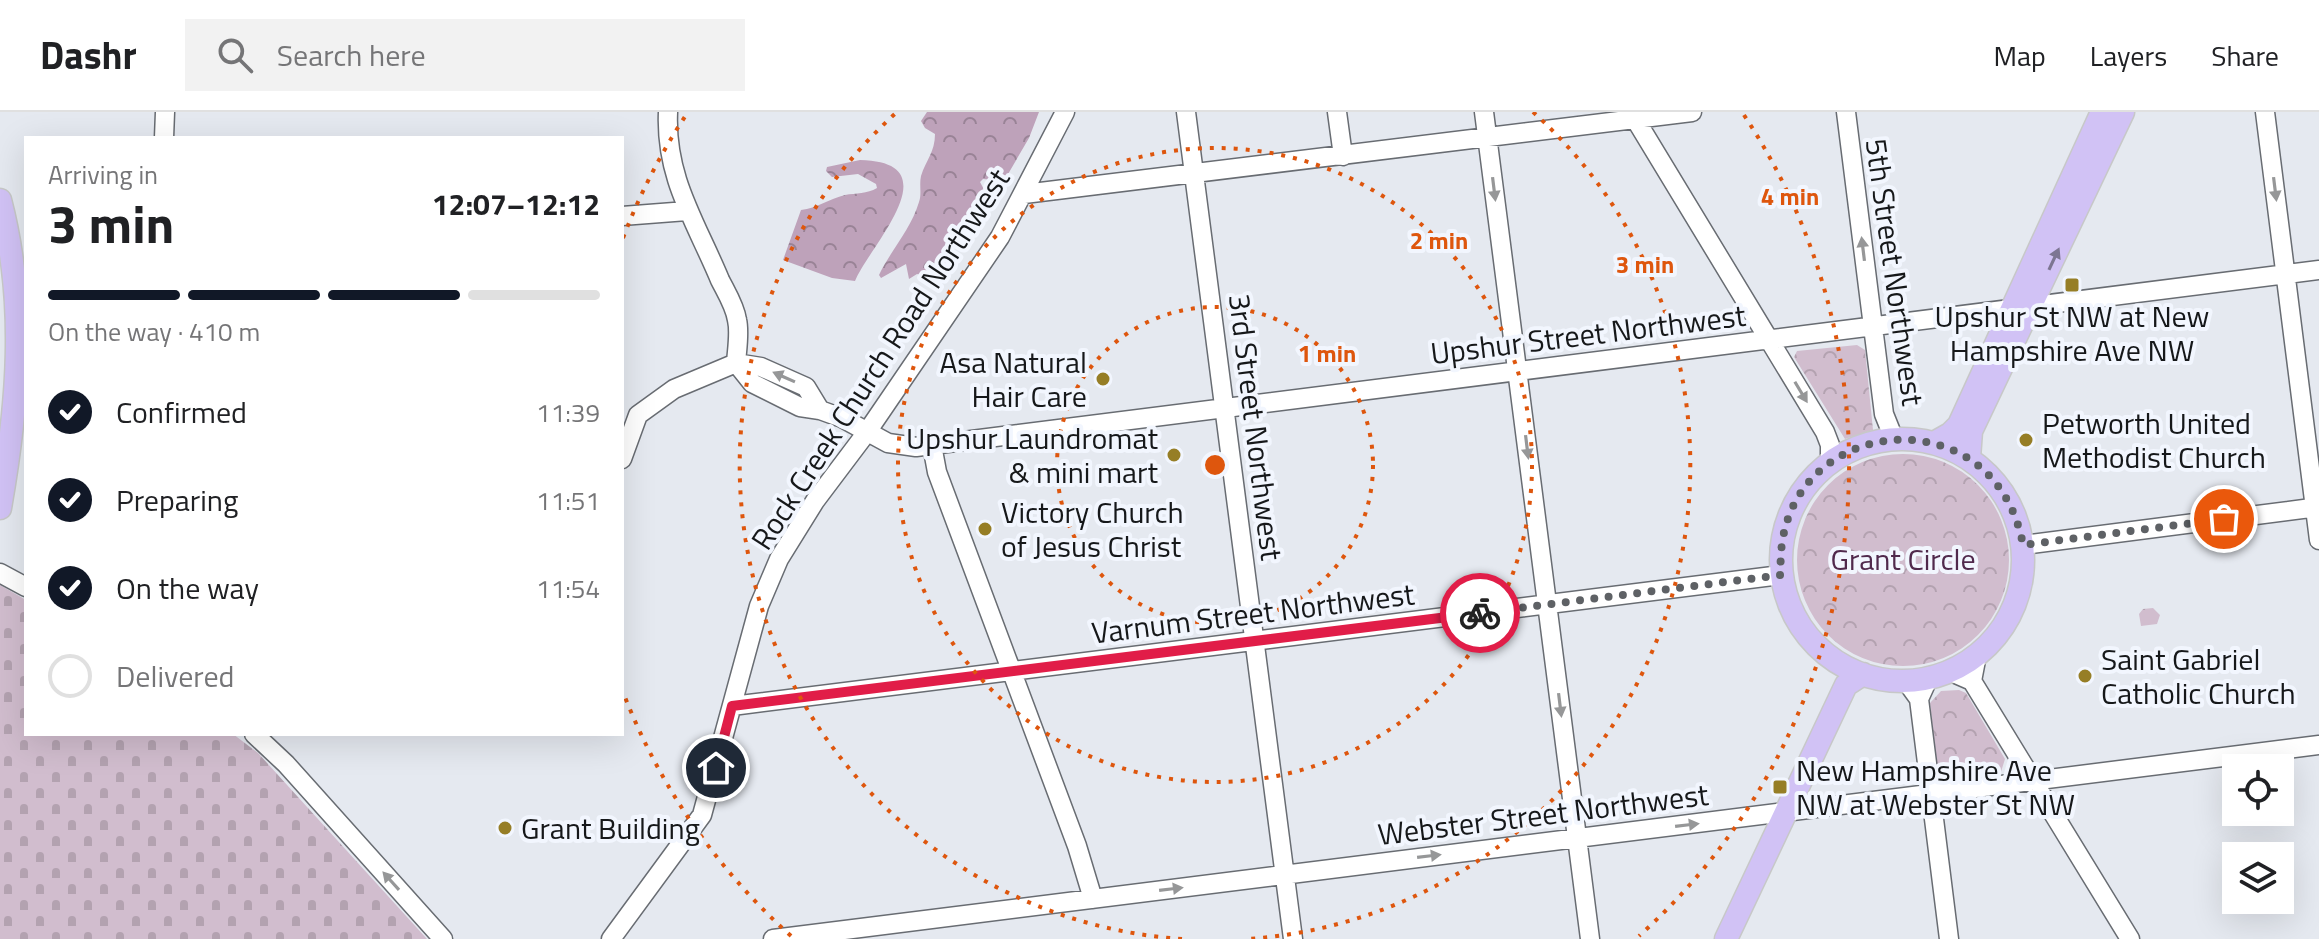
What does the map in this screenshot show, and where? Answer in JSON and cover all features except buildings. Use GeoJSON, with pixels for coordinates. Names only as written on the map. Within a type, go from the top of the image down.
{"type":"FeatureCollection","features":[{"type":"Feature","properties":{"kind":"main road"},"geometry":{"type":"LineString","coordinates":[[1969,458],[1971,431],[2102,112]]}},
{"type":"Feature","properties":{"kind":"main road"},"geometry":{"type":"LineString","coordinates":[[1934,443],[1959,425],[2123,112]]}},
{"type":"Feature","properties":{"kind":"main road"},"geometry":{"type":"LineString","coordinates":[[0,200],[13,263],[18,334],[15,407],[0,508]]}},
{"type":"Feature","properties":{"kind":"main road"},"geometry":{"type":"LineString","coordinates":[[1894,439],[1934,443],[1969,458],[1992,478],[2007,498],[2023,545],[2023,571],[2014,608],[1999,632],[1977,655],[1939,674],[1906,681],[1849,674],[1814,643],[1787,600],[1781,575],[1782,543],[1790,512],[1807,484],[1830,462],[1857,447],[1894,439]]}},
{"type":"Feature","properties":{"kind":"main road"},"geometry":{"type":"LineString","coordinates":[[1726,939],[1849,674]]}},
{"type":"Feature","properties":{"kind":"street"},"geometry":{"type":"LineString","coordinates":[[164,136],[165,112]]}},
{"type":"Feature","properties":{"kind":"street"},"geometry":{"type":"LineString","coordinates":[[624,454],[638,415],[674,389],[736,363],[738,320],[687,211],[674,174],[668,148],[668,112]]}},
{"type":"Feature","properties":{"kind":"street","name":"Rock Creek Church Road Northwest"},"geometry":{"type":"LineString","coordinates":[[611,939],[702,815],[759,606],[776,566],[815,501],[867,432],[1000,237],[1065,112]]}},
{"type":"Feature","properties":{"kind":"street","name":"3rd Street Northwest"},"geometry":{"type":"LineString","coordinates":[[1186,112],[1293,939]]}},
{"type":"Feature","properties":{"kind":"street"},"geometry":{"type":"LineString","coordinates":[[1337,112],[1343,156]]}},
{"type":"Feature","properties":{"kind":"street"},"geometry":{"type":"LineString","coordinates":[[1484,112],[1590,939]]}},
{"type":"Feature","properties":{"kind":"street"},"geometry":{"type":"LineString","coordinates":[[1024,194],[1343,156],[1633,116],[1692,112]]}},
{"type":"Feature","properties":{"kind":"street","name":"5th Street Northwest"},"geometry":{"type":"LineString","coordinates":[[1846,112],[1884,414],[1894,439]]}},
{"type":"Feature","properties":{"kind":"street"},"geometry":{"type":"LineString","coordinates":[[2265,112],[2319,540]]}},
{"type":"Feature","properties":{"kind":"street"},"geometry":{"type":"LineString","coordinates":[[1633,116],[1825,432],[1830,445],[1830,462]]}},
{"type":"Feature","properties":{"kind":"street"},"geometry":{"type":"LineString","coordinates":[[624,216],[687,211]]}},
{"type":"Feature","properties":{"kind":"street","name":"Upshur Street Northwest"},"geometry":{"type":"LineString","coordinates":[[736,363],[752,383],[800,407],[820,410],[899,446],[932,445],[2319,270]]}},
{"type":"Feature","properties":{"kind":"street"},"geometry":{"type":"LineString","coordinates":[[932,445],[937,472],[1085,869],[1093,899]]}},
{"type":"Feature","properties":{"kind":"street"},"geometry":{"type":"LineString","coordinates":[[2023,545],[2317,507]]}},
{"type":"Feature","properties":{"kind":"street"},"geometry":{"type":"LineString","coordinates":[[0,573],[24,586]]}},
{"type":"Feature","properties":{"kind":"street","name":"Varnum Street Northwest"},"geometry":{"type":"LineString","coordinates":[[732,706],[1781,575]]}},
{"type":"Feature","properties":{"kind":"street"},"geometry":{"type":"LineString","coordinates":[[1977,655],[1972,681],[2130,939]]}},
{"type":"Feature","properties":{"kind":"street"},"geometry":{"type":"LineString","coordinates":[[1919,699],[1939,674],[1972,681]]}},
{"type":"Feature","properties":{"kind":"street"},"geometry":{"type":"LineString","coordinates":[[1906,681],[1919,699],[1949,939]]}},
{"type":"Feature","properties":{"kind":"street"},"geometry":{"type":"LineString","coordinates":[[256,736],[286,764],[443,939]]}},
{"type":"Feature","properties":{"kind":"street","name":"Webster Street Northwest"},"geometry":{"type":"LineString","coordinates":[[773,939],[2319,745]]}},
{"type":"Feature","properties":{"kind":"green space"},"geometry":{"type":"Polygon","coordinates":[[[927,112],[1039,112],[1029,138],[1004,181],[983,179],[980,182],[989,199],[975,206],[976,231],[956,239],[939,272],[926,276],[917,274],[909,279],[906,264],[881,278],[879,275],[911,221],[920,199],[921,176],[935,140],[935,134],[925,128],[921,121],[927,112]]]}},
{"type":"Feature","properties":{"kind":"green space"},"geometry":{"type":"Polygon","coordinates":[[[860,160],[887,164],[901,175],[903,190],[888,227],[855,281],[832,278],[783,260],[801,210],[877,188],[876,184],[858,174],[832,177],[826,171],[827,167],[860,160]]]}},
{"type":"Feature","properties":{"kind":"green space"},"geometry":{"type":"Polygon","coordinates":[[[1857,345],[1865,350],[1873,430],[1845,439],[1794,357],[1797,351],[1857,345]]]}},
{"type":"Feature","properties":{"kind":"green space","name":"Grant Circle"},"geometry":{"type":"Polygon","coordinates":[[[1903,454],[1944,462],[1978,485],[2001,519],[2009,560],[2001,601],[1978,635],[1944,658],[1903,666],[1862,658],[1828,635],[1805,601],[1797,560],[1805,519],[1828,485],[1862,462],[1903,454]]]}},
{"type":"Feature","properties":{"kind":"green space"},"geometry":{"type":"Polygon","coordinates":[[[0,585],[24,599],[24,736],[236,736],[258,753],[427,939],[0,939],[0,585]]]}},
{"type":"Feature","properties":{"kind":"green space"},"geometry":{"type":"Polygon","coordinates":[[[2153,608],[2160,615],[2157,624],[2141,626],[2139,614],[2143,609],[2153,608]]]}},
{"type":"Feature","properties":{"kind":"green space"},"geometry":{"type":"Polygon","coordinates":[[[1959,690],[1966,693],[2005,759],[2000,775],[1949,781],[1938,776],[1930,703],[1941,691],[1959,690]]]}},
{"type":"Feature","properties":{"kind":"way so far"},"geometry":{"type":"LineString","coordinates":[[1480,613],[1781,575],[1782,543],[1787,522],[1807,484],[1830,462],[1853,449],[1877,441],[1923,440],[1945,446],[1969,458],[1983,469],[2007,498],[2023,545],[2224,519]]}},
{"type":"Feature","properties":{"kind":"place","name":"Upshur St NW at New Hampshire Ave NW"},"geometry":{"type":"Point","coordinates":[2072,285]}},
{"type":"Feature","properties":{"kind":"place","name":"Asa Natural Hair Care"},"geometry":{"type":"Point","coordinates":[1103,379]}},
{"type":"Feature","properties":{"kind":"place","name":"Petworth United Methodist Church"},"geometry":{"type":"Point","coordinates":[2026,440]}},
{"type":"Feature","properties":{"kind":"place","name":"Upshur Laundromat & mini mart"},"geometry":{"type":"Point","coordinates":[1174,455]}},
{"type":"Feature","properties":{"kind":"place","name":"Victory Church of Jesus Christ"},"geometry":{"type":"Point","coordinates":[985,529]}},
{"type":"Feature","properties":{"kind":"place","name":"Saint Gabriel Catholic Church"},"geometry":{"type":"Point","coordinates":[2085,676]}},
{"type":"Feature","properties":{"kind":"place","name":"New Hampshire Ave NW at Webster St NW"},"geometry":{"type":"Point","coordinates":[1780,787]}},
{"type":"Feature","properties":{"kind":"place","name":"Grant Building"},"geometry":{"type":"Point","coordinates":[505,828]}},
{"type":"Feature","properties":{"kind":"route"},"geometry":{"type":"LineString","coordinates":[[716,768],[732,706],[1480,613]]}}]}
